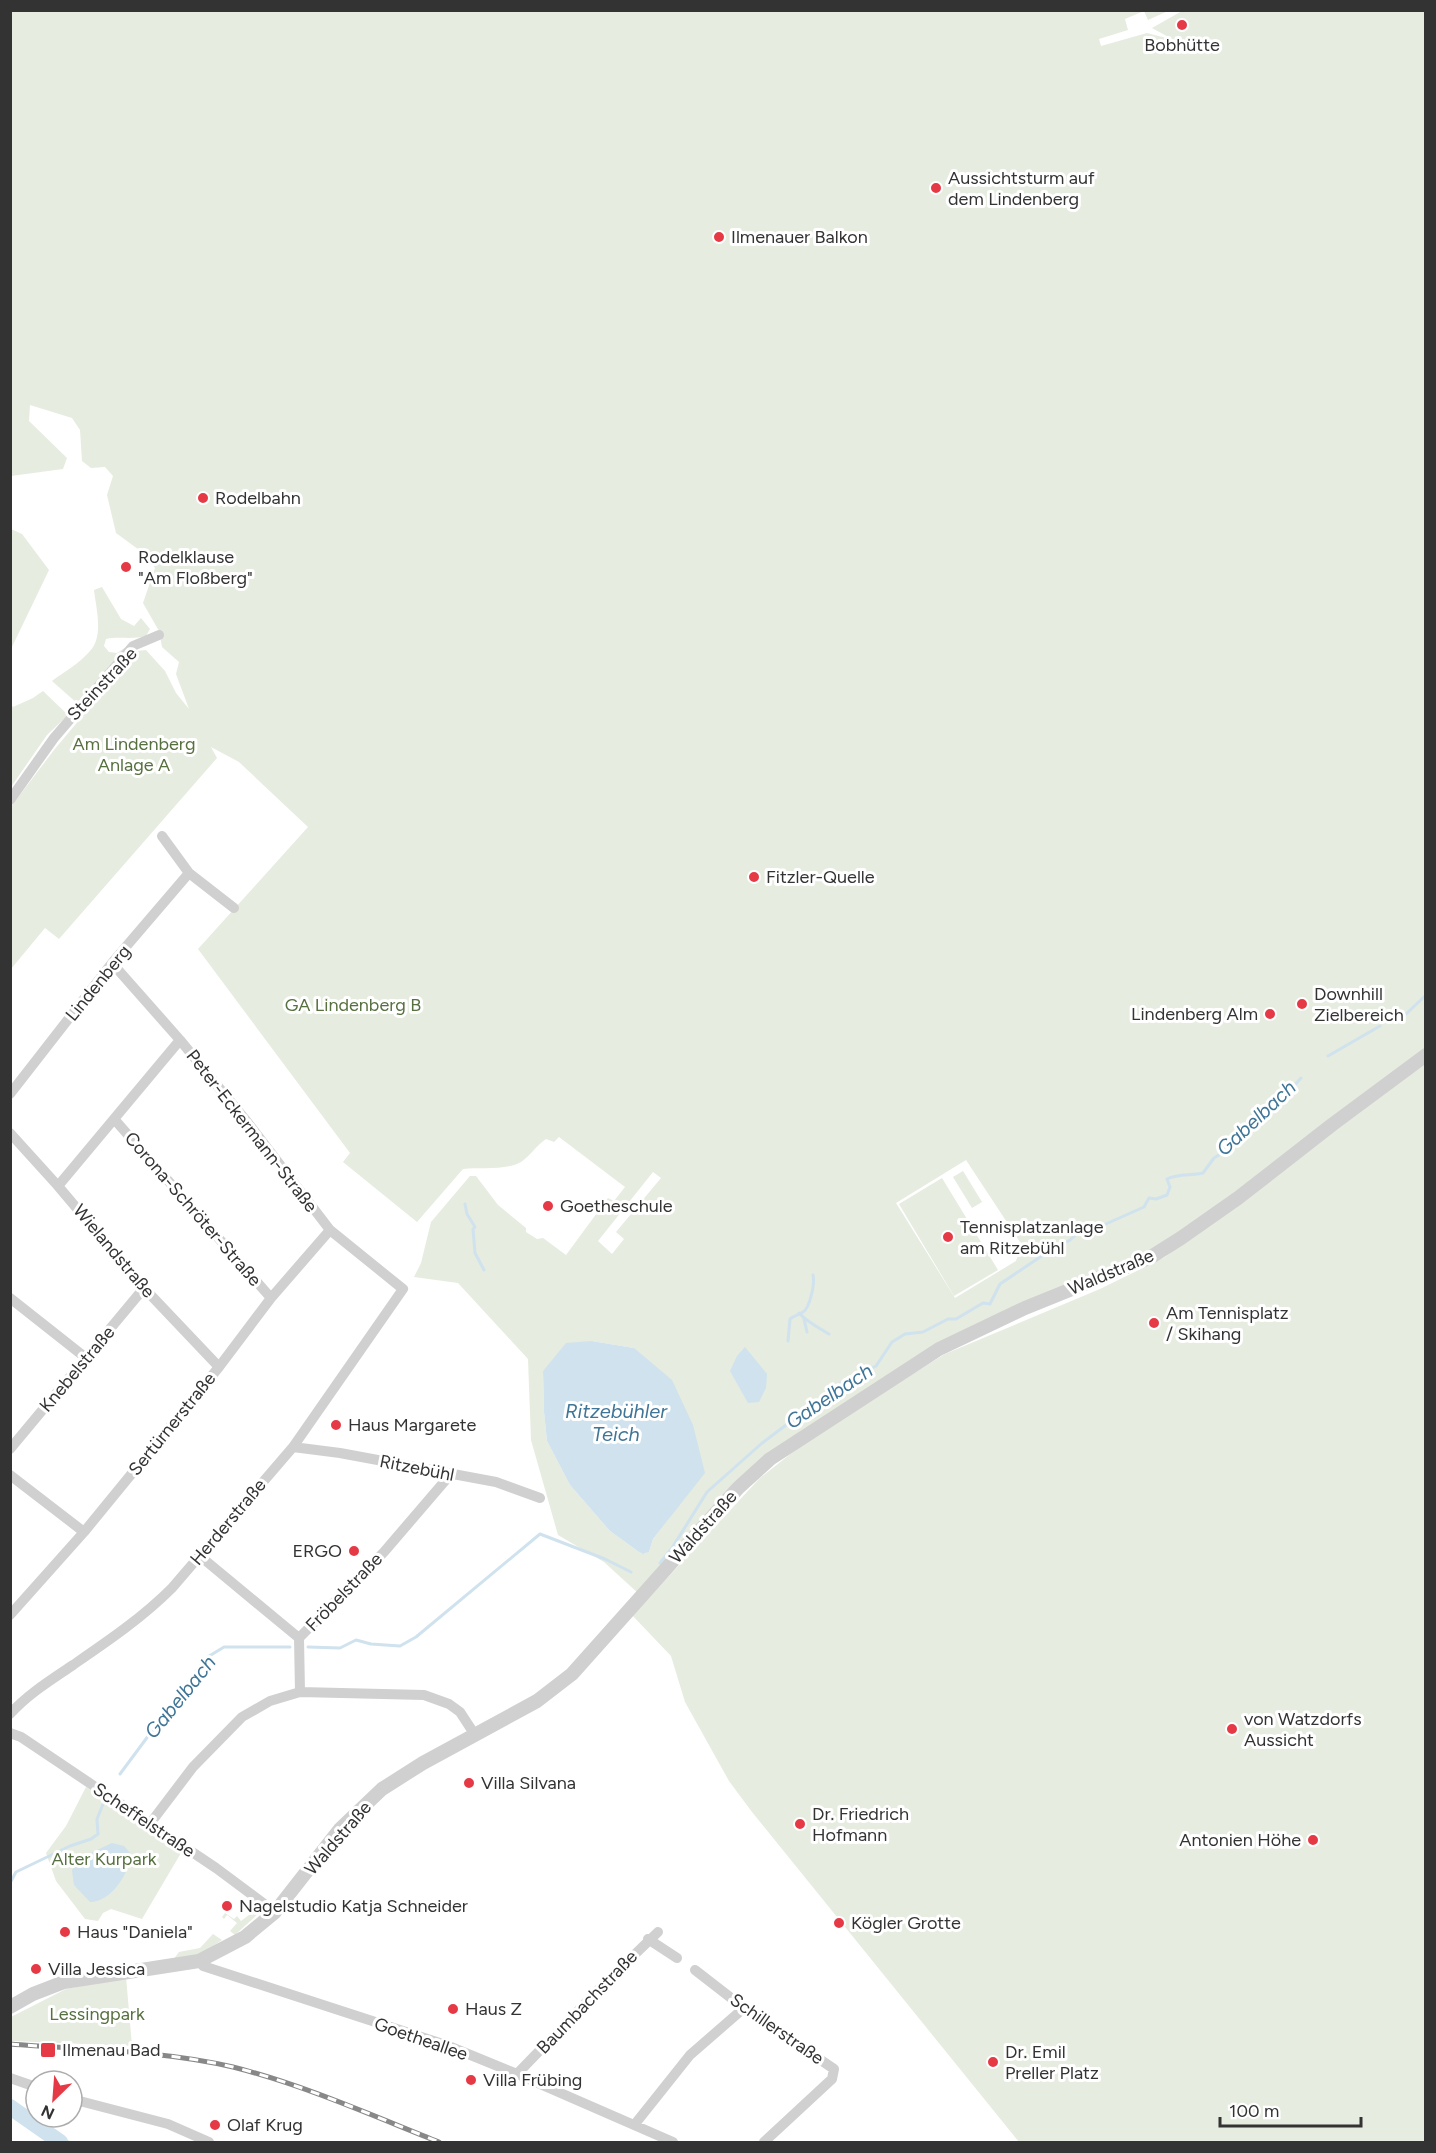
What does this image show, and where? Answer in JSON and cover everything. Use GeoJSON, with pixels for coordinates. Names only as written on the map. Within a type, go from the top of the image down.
{"type":"FeatureCollection","features":[{"type":"Feature","properties":{"kind":"street","name":"Steinstraße"},"geometry":{"type":"LineString","coordinates":[[10,800],[54,738],[133,646],[159,635]]}},
{"type":"Feature","properties":{"kind":"street"},"geometry":{"type":"LineString","coordinates":[[162,836],[189,873],[234,908]]}},
{"type":"Feature","properties":{"kind":"street","name":"Lindenberg"},"geometry":{"type":"LineString","coordinates":[[10,1094],[112,963],[189,873]]}},
{"type":"Feature","properties":{"kind":"street","name":"Peter-Eckermann-Straße"},"geometry":{"type":"LineString","coordinates":[[112,963],[180,1040],[248,1123],[330,1230],[403,1289]]}},
{"type":"Feature","properties":{"kind":"street","name":"Corona-Schröter-Straße"},"geometry":{"type":"LineString","coordinates":[[58,1186],[180,1040]]}},
{"type":"Feature","properties":{"kind":"street","name":"Waldstraße"},"geometry":{"type":"LineString","coordinates":[[10,2007],[33,1994],[64,1983],[199,1961],[236,1942],[264,1923],[275,1912],[340,1829],[382,1789],[423,1763],[557,1688],[738,1488],[770,1459],[939,1348],[1025,1308],[1151,1257],[1238,1198],[1425,1055]]}},
{"type":"Feature","properties":{"kind":"street","name":"Corona-Schröter-Straße"},"geometry":{"type":"LineString","coordinates":[[115,1120],[272,1298]]}},
{"type":"Feature","properties":{"kind":"street","name":"Wielandstraße"},"geometry":{"type":"LineString","coordinates":[[10,1133],[144,1288],[219,1367]]}},
{"type":"Feature","properties":{"kind":"street","name":"Sertürnerstraße"},"geometry":{"type":"LineString","coordinates":[[10,1615],[84,1532],[219,1367],[272,1298],[330,1230]]}},
{"type":"Feature","properties":{"kind":"street","name":"Knebelstraße"},"geometry":{"type":"LineString","coordinates":[[10,1449],[144,1288]]}},
{"type":"Feature","properties":{"kind":"street","name":"Herderstraße"},"geometry":{"type":"LineString","coordinates":[[10,1714],[39,1688],[150,1609],[200,1556],[293,1446],[403,1289]]}},
{"type":"Feature","properties":{"kind":"street"},"geometry":{"type":"LineString","coordinates":[[10,1298],[86,1358]]}},
{"type":"Feature","properties":{"kind":"street","name":"Ritzebühl"},"geometry":{"type":"LineString","coordinates":[[293,1446],[496,1482],[540,1498]]}},
{"type":"Feature","properties":{"kind":"street"},"geometry":{"type":"LineString","coordinates":[[10,1475],[84,1532]]}},
{"type":"Feature","properties":{"kind":"street","name":"Fröbelstraße"},"geometry":{"type":"LineString","coordinates":[[200,1556],[299,1638],[384,1552],[450,1475]]}},
{"type":"Feature","properties":{"kind":"street"},"geometry":{"type":"LineString","coordinates":[[299,1638],[300,1692]]}},
{"type":"Feature","properties":{"kind":"street"},"geometry":{"type":"LineString","coordinates":[[149,1825],[193,1767],[242,1717],[270,1701],[300,1692],[424,1695],[449,1704],[460,1712],[475,1735]]}},
{"type":"Feature","properties":{"kind":"street","name":"Scheffelstraße"},"geometry":{"type":"LineString","coordinates":[[10,1733],[21,1737],[216,1868],[275,1912]]}},
{"type":"Feature","properties":{"kind":"street","name":"Baumbachstraße"},"geometry":{"type":"LineString","coordinates":[[517,2074],[658,1932]]}},
{"type":"Feature","properties":{"kind":"street"},"geometry":{"type":"LineString","coordinates":[[648,1940],[677,1958]]}},
{"type":"Feature","properties":{"kind":"street","name":"Goetheallee"},"geometry":{"type":"LineString","coordinates":[[199,1961],[203,1966],[446,2045],[673,2142]]}},
{"type":"Feature","properties":{"kind":"street","name":"Schillerstraße"},"geometry":{"type":"LineString","coordinates":[[695,1970],[744,2008],[834,2069],[832,2079],[764,2142]]}},
{"type":"Feature","properties":{"kind":"street"},"geometry":{"type":"LineString","coordinates":[[635,2124],[690,2055],[744,2008]]}},
{"type":"Feature","properties":{"kind":"street"},"geometry":{"type":"LineString","coordinates":[[84,2102],[168,2124],[210,2142]]}},
{"type":"Feature","properties":{"kind":"green space"},"geometry":{"type":"Polygon","coordinates":[[[11,11],[1144,11],[1125,19],[1128,30],[1099,39],[1101,46],[1147,33],[1174,40],[1152,28],[1182,11],[1425,11],[1425,1048],[1205,1215],[1144,1254],[972,1329],[769,1452],[733,1483],[639,1594],[604,1562],[558,1535],[531,1440],[528,1359],[458,1283],[414,1277],[421,1263],[431,1222],[470,1176],[476,1176],[498,1205],[526,1228],[526,1232],[537,1239],[543,1238],[566,1255],[608,1198],[614,1201],[625,1187],[559,1137],[554,1142],[546,1139],[524,1160],[515,1165],[500,1168],[463,1169],[417,1222],[343,1162],[350,1153],[198,949],[308,827],[239,762],[211,747],[217,758],[59,939],[45,928],[11,969],[10,808],[54,750],[137,651],[146,650],[165,671],[176,693],[189,709],[176,674],[179,662],[162,647],[159,631],[143,603],[155,568],[146,555],[116,533],[107,495],[113,476],[105,467],[91,468],[82,461],[80,430],[72,418],[30,405],[29,421],[67,458],[63,469],[11,476],[11,11]],[[966,1160],[896,1203],[955,1298],[1016,1261],[1022,1245],[966,1160]],[[653,1172],[598,1241],[612,1254],[624,1239],[616,1232],[661,1178],[653,1172]],[[592,1341],[543,1371],[547,1441],[570,1485],[610,1531],[639,1552],[649,1552],[653,1539],[670,1517],[634,1348],[592,1341]]]}},
{"type":"Feature","properties":{"kind":"green space"},"geometry":{"type":"Polygon","coordinates":[[[1144,11],[1168,11],[1148,20],[1144,11]]]}},
{"type":"Feature","properties":{"kind":"green space"},"geometry":{"type":"Polygon","coordinates":[[[11,529],[22,534],[49,570],[11,649],[11,529]]]}},
{"type":"Feature","properties":{"kind":"green space"},"geometry":{"type":"Polygon","coordinates":[[[102,587],[121,619],[134,626],[141,618],[150,629],[146,636],[106,639],[104,646],[109,652],[117,653],[126,647],[78,704],[52,681],[82,659],[94,645],[98,622],[94,590],[102,587]]]}},
{"type":"Feature","properties":{"kind":"green space"},"geometry":{"type":"Polygon","coordinates":[[[43,691],[68,715],[47,735],[11,787],[11,705],[13,707],[43,691]]]}},
{"type":"Feature","properties":{"kind":"green space"},"geometry":{"type":"Polygon","coordinates":[[[1425,1058],[1425,2142],[1019,2142],[729,1781],[685,1702],[671,1656],[631,1614],[760,1478],[817,1433],[945,1354],[1100,1289],[1165,1257],[1425,1058]]]}},
{"type":"Feature","properties":{"kind":"green space"},"geometry":{"type":"Polygon","coordinates":[[[963,1171],[982,1202],[972,1208],[953,1177],[963,1171]]]}},
{"type":"Feature","properties":{"kind":"green space","name":"Tennisplatzanlage am Ritzebühl"},"geometry":{"type":"Polygon","coordinates":[[[942,1178],[998,1270],[954,1296],[899,1204],[942,1178]]]}},
{"type":"Feature","properties":{"kind":"green space","name":"Alter Kurpark"},"geometry":{"type":"Polygon","coordinates":[[[86,1787],[181,1853],[142,1919],[111,1909],[103,1913],[98,1921],[85,1919],[56,1881],[46,1853],[66,1826],[86,1787]]]}},
{"type":"Feature","properties":{"kind":"green space"},"geometry":{"type":"Polygon","coordinates":[[[258,1908],[260,1912],[235,1935],[230,1931],[237,1923],[227,1915],[224,1919],[222,1917],[225,1913],[234,1919],[237,1916],[241,1921],[258,1908]]]}},
{"type":"Feature","properties":{"kind":"green space"},"geometry":{"type":"Polygon","coordinates":[[[213,1934],[222,1940],[199,1956],[173,1960],[179,1952],[200,1948],[213,1934]]]}},
{"type":"Feature","properties":{"kind":"green space","name":"Lessingpark"},"geometry":{"type":"Polygon","coordinates":[[[126,1977],[132,2046],[11,2041],[11,2017],[66,1989],[126,1977]]]}},
{"type":"Feature","properties":{"kind":"green space"},"geometry":{"type":"Polygon","coordinates":[[[11,2101],[24,2110],[24,2124],[11,2115],[11,2101]]]}},
{"type":"Feature","properties":{"kind":"green space"},"geometry":{"type":"Polygon","coordinates":[[[30,2129],[52,2129],[71,2142],[48,2142],[30,2129]]]}},
{"type":"Feature","properties":{"kind":"water","name":"Ritzebühler Teich"},"geometry":{"type":"Polygon","coordinates":[[[592,1341],[634,1348],[672,1380],[693,1425],[705,1473],[653,1539],[649,1552],[643,1555],[610,1531],[570,1485],[547,1441],[543,1371],[566,1343],[592,1341]]]}},
{"type":"Feature","properties":{"kind":"water"},"geometry":{"type":"Polygon","coordinates":[[[745,1347],[767,1374],[766,1388],[759,1402],[748,1403],[730,1371],[737,1356],[745,1347]]]}},
{"type":"Feature","properties":{"kind":"water"},"geometry":{"type":"Polygon","coordinates":[[[112,1843],[124,1846],[131,1854],[130,1862],[123,1878],[112,1892],[98,1901],[90,1902],[74,1885],[72,1870],[84,1856],[112,1843]]]}},
{"type":"Feature","properties":{"kind":"waterway","name":"Gabelbach"},"geometry":{"type":"LineString","coordinates":[[1406,1014],[1426,995]]}},
{"type":"Feature","properties":{"kind":"waterway","name":"Gabelbach"},"geometry":{"type":"LineString","coordinates":[[1328,1056],[1380,1026]]}},
{"type":"Feature","properties":{"kind":"waterway","name":"Gabelbach"},"geometry":{"type":"LineString","coordinates":[[660,1563],[707,1492],[761,1444],[843,1382],[876,1366],[892,1342],[905,1334],[923,1332],[948,1319],[956,1319],[983,1303],[990,1304],[1000,1284],[1070,1240],[1082,1229],[1099,1227],[1144,1207],[1149,1198],[1156,1199],[1167,1195],[1170,1187],[1167,1179],[1203,1173],[1214,1158],[1258,1122],[1264,1108],[1284,1097],[1301,1078]]}},
{"type":"Feature","properties":{"kind":"waterway"},"geometry":{"type":"LineString","coordinates":[[465,1204],[467,1214],[475,1227],[473,1229],[475,1253],[484,1270]]}},
{"type":"Feature","properties":{"kind":"waterway"},"geometry":{"type":"LineString","coordinates":[[788,1341],[790,1319],[806,1310],[810,1301],[813,1275]]}},
{"type":"Feature","properties":{"kind":"waterway"},"geometry":{"type":"LineString","coordinates":[[799,1313],[829,1334]]}},
{"type":"Feature","properties":{"kind":"waterway"},"geometry":{"type":"LineString","coordinates":[[804,1319],[807,1332]]}},
{"type":"Feature","properties":{"kind":"waterway","name":"Gabelbach"},"geometry":{"type":"LineString","coordinates":[[308,1647],[340,1648],[356,1640],[371,1644],[400,1646],[416,1637],[540,1534],[605,1559],[631,1572]]}},
{"type":"Feature","properties":{"kind":"waterway","name":"Gabelbach"},"geometry":{"type":"LineString","coordinates":[[120,1774],[206,1658],[224,1647],[290,1647]]}},
{"type":"Feature","properties":{"kind":"waterway","name":"Gabelbach"},"geometry":{"type":"LineString","coordinates":[[10,1883],[16,1872],[98,1834],[97,1819],[103,1804]]}},
{"type":"Feature","properties":{"kind":"waterway"},"geometry":{"type":"LineString","coordinates":[[10,2107],[60,2142]]}},
{"type":"Feature","properties":{"kind":"railway"},"geometry":{"type":"LineString","coordinates":[[10,2044],[122,2051],[206,2061],[233,2067],[311,2092],[439,2142]]}},
{"type":"Feature","properties":{"kind":"place","name":"Bobhütte"},"geometry":{"type":"Point","coordinates":[1182,25]}},
{"type":"Feature","properties":{"kind":"place","name":"Aussichtsturm auf dem Lindenberg"},"geometry":{"type":"Point","coordinates":[936,188]}},
{"type":"Feature","properties":{"kind":"place","name":"Ilmenauer Balkon"},"geometry":{"type":"Point","coordinates":[719,237]}},
{"type":"Feature","properties":{"kind":"place","name":"Rodelbahn"},"geometry":{"type":"Point","coordinates":[203,498]}},
{"type":"Feature","properties":{"kind":"place","name":"Rodelklause \"Am Floßberg\""},"geometry":{"type":"Point","coordinates":[126,567]}},
{"type":"Feature","properties":{"kind":"place","name":"Fitzler-Quelle"},"geometry":{"type":"Point","coordinates":[754,877]}},
{"type":"Feature","properties":{"kind":"place","name":"Downhill Zielbereich"},"geometry":{"type":"Point","coordinates":[1302,1004]}},
{"type":"Feature","properties":{"kind":"place","name":"Lindenberg Alm"},"geometry":{"type":"Point","coordinates":[1270,1014]}},
{"type":"Feature","properties":{"kind":"place","name":"Goetheschule"},"geometry":{"type":"Point","coordinates":[548,1206]}},
{"type":"Feature","properties":{"kind":"place","name":"Tennisplatzanlage am Ritzebühl"},"geometry":{"type":"Point","coordinates":[948,1237]}},
{"type":"Feature","properties":{"kind":"place","name":"Am Tennisplatz / Skihang"},"geometry":{"type":"Point","coordinates":[1154,1323]}},
{"type":"Feature","properties":{"kind":"place","name":"Haus Margarete"},"geometry":{"type":"Point","coordinates":[336,1425]}},
{"type":"Feature","properties":{"kind":"place","name":"ERGO"},"geometry":{"type":"Point","coordinates":[354,1551]}},
{"type":"Feature","properties":{"kind":"place","name":"von Watzdorfs Aussicht"},"geometry":{"type":"Point","coordinates":[1232,1729]}},
{"type":"Feature","properties":{"kind":"place","name":"Villa Silvana"},"geometry":{"type":"Point","coordinates":[469,1783]}},
{"type":"Feature","properties":{"kind":"place","name":"Dr. Friedrich Hofmann"},"geometry":{"type":"Point","coordinates":[800,1824]}},
{"type":"Feature","properties":{"kind":"place","name":"Antonien Höhe"},"geometry":{"type":"Point","coordinates":[1313,1840]}},
{"type":"Feature","properties":{"kind":"place","name":"Nagelstudio Katja Schneider"},"geometry":{"type":"Point","coordinates":[227,1906]}},
{"type":"Feature","properties":{"kind":"place","name":"Kögler Grotte"},"geometry":{"type":"Point","coordinates":[839,1923]}},
{"type":"Feature","properties":{"kind":"place","name":"Haus \"Daniela\""},"geometry":{"type":"Point","coordinates":[65,1932]}},
{"type":"Feature","properties":{"kind":"place","name":"Villa Jessica"},"geometry":{"type":"Point","coordinates":[36,1969]}},
{"type":"Feature","properties":{"kind":"place","name":"Haus Z"},"geometry":{"type":"Point","coordinates":[453,2009]}},
{"type":"Feature","properties":{"kind":"place","name":"Ilmenau Bad"},"geometry":{"type":"Point","coordinates":[48,2050]}},
{"type":"Feature","properties":{"kind":"place","name":"Dr. Emil Preller Platz"},"geometry":{"type":"Point","coordinates":[993,2062]}},
{"type":"Feature","properties":{"kind":"place","name":"Villa Frübing"},"geometry":{"type":"Point","coordinates":[471,2080]}},
{"type":"Feature","properties":{"kind":"place","name":"Olaf Krug"},"geometry":{"type":"Point","coordinates":[215,2125]}},
{"type":"Feature","properties":{"kind":"park label","name":"Am Lindenberg Anlage A"},"geometry":{"type":"Point","coordinates":[134,754]}},
{"type":"Feature","properties":{"kind":"park label","name":"GA Lindenberg B"},"geometry":{"type":"Point","coordinates":[353,1005]}}]}
